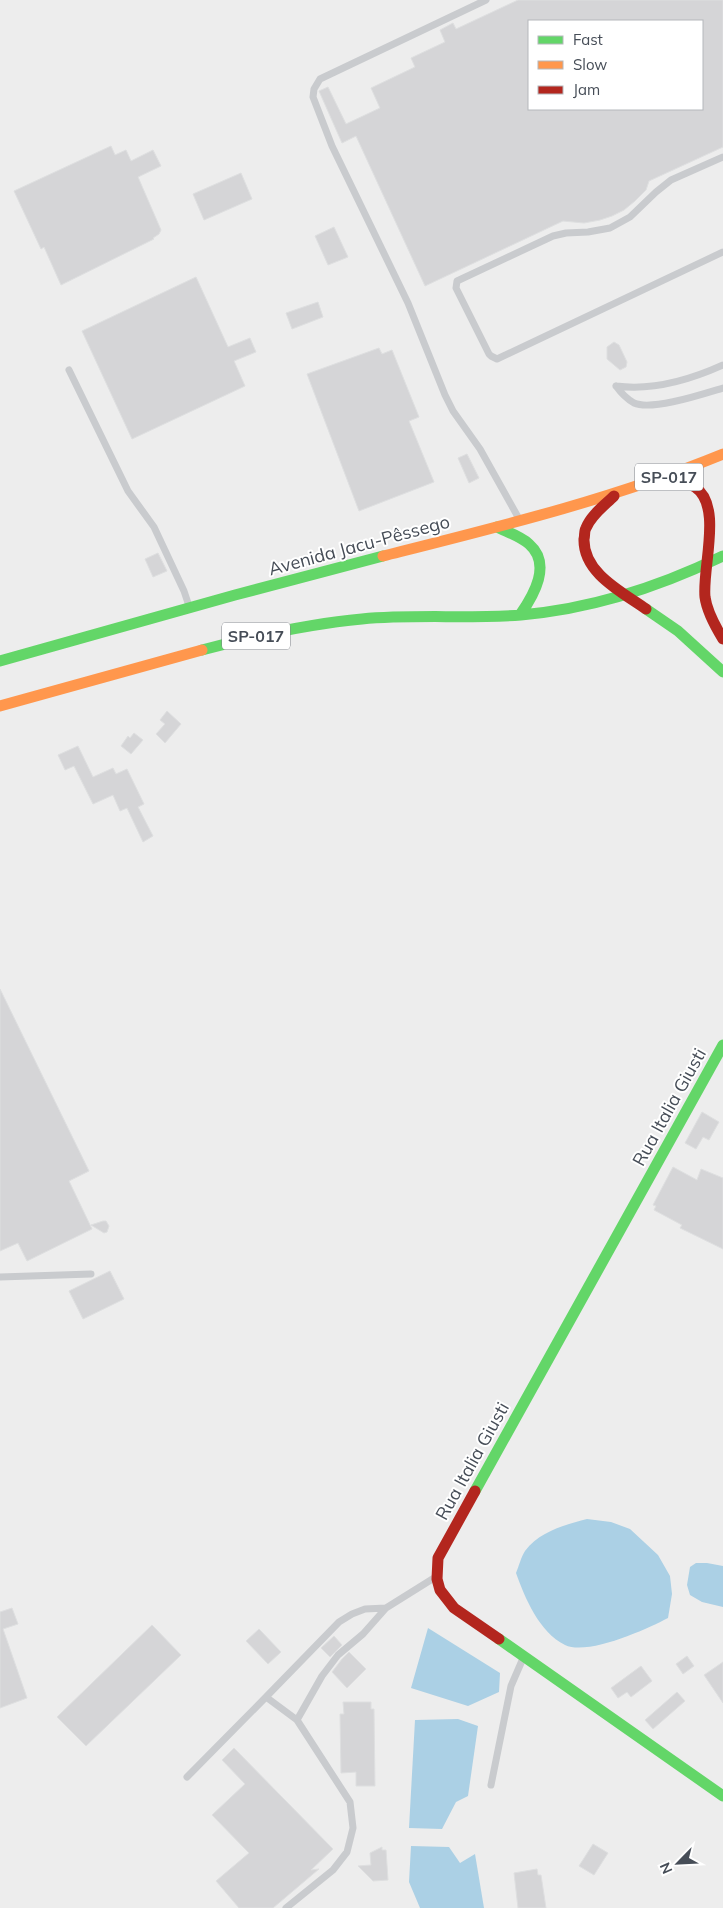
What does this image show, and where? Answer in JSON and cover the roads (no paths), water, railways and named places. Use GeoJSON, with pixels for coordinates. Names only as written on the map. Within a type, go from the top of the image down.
{"type":"FeatureCollection","features":[{"type":"Feature","properties":{"kind":"main road","name":"Avenida Jacu-Pêssego"},"geometry":{"type":"LineString","coordinates":[[0,660],[614,496],[665,478],[723,454]]}},
{"type":"Feature","properties":{"kind":"main road"},"geometry":{"type":"LineString","coordinates":[[665,478],[692,486],[704,495],[711,512],[714,526],[707,564],[705,594],[711,618],[723,639]]}},
{"type":"Feature","properties":{"kind":"main road"},"geometry":{"type":"LineString","coordinates":[[614,496],[593,517],[585,529],[586,556],[594,569],[606,581],[678,631],[723,672]]}},
{"type":"Feature","properties":{"kind":"main road"},"geometry":{"type":"LineString","coordinates":[[498,527],[528,544],[538,560],[540,568],[535,594],[520,615]]}},
{"type":"Feature","properties":{"kind":"main road","name":"SP-017"},"geometry":{"type":"LineString","coordinates":[[0,706],[255,636],[339,621],[398,617],[520,615],[552,611],[627,594],[707,564],[723,556]]}},
{"type":"Feature","properties":{"kind":"main road","name":"Rua Italia Giusti"},"geometry":{"type":"LineString","coordinates":[[435,1577],[438,1558],[723,1045]]}},
{"type":"Feature","properties":{"kind":"main road"},"geometry":{"type":"LineString","coordinates":[[435,1577],[440,1593],[454,1608],[723,1796]]}},
{"type":"Feature","properties":{"kind":"lane"},"geometry":{"type":"LineString","coordinates":[[486,0],[320,79],[314,89],[313,97],[332,146],[408,304],[445,395],[453,411],[480,449],[520,522]]}},
{"type":"Feature","properties":{"kind":"lane"},"geometry":{"type":"LineString","coordinates":[[723,156],[671,180],[630,217],[610,228],[560,234],[455,283],[458,293],[491,356],[500,358],[552,331],[723,252]]}},
{"type":"Feature","properties":{"kind":"lane"},"geometry":{"type":"LineString","coordinates":[[723,365],[683,380],[653,387],[616,386],[620,392],[634,403],[645,405],[696,396],[723,388]]}},
{"type":"Feature","properties":{"kind":"lane"},"geometry":{"type":"LineString","coordinates":[[69,370],[128,491],[154,527],[184,590],[189,608]]}},
{"type":"Feature","properties":{"kind":"lane"},"geometry":{"type":"LineString","coordinates":[[0,1277],[91,1274]]}},
{"type":"Feature","properties":{"kind":"lane"},"geometry":{"type":"LineString","coordinates":[[297,1720],[322,1676],[338,1655],[363,1634],[386,1608],[435,1577]]}},
{"type":"Feature","properties":{"kind":"lane"},"geometry":{"type":"LineString","coordinates":[[187,1777],[338,1622],[365,1609],[386,1608]]}},
{"type":"Feature","properties":{"kind":"lane"},"geometry":{"type":"LineString","coordinates":[[491,1785],[511,1686],[524,1656]]}},
{"type":"Feature","properties":{"kind":"lane"},"geometry":{"type":"LineString","coordinates":[[266,1697],[297,1720],[350,1802],[354,1828],[346,1852],[333,1870],[286,1908]]}},
{"type":"Feature","properties":{"kind":"water"},"geometry":{"type":"Polygon","coordinates":[[[587,1519],[611,1522],[630,1529],[658,1555],[670,1576],[672,1594],[668,1618],[617,1640],[588,1647],[575,1647],[565,1645],[556,1639],[540,1623],[534,1614],[516,1573],[525,1551],[538,1538],[553,1530],[587,1519]]]}},
{"type":"Feature","properties":{"kind":"water"},"geometry":{"type":"Polygon","coordinates":[[[696,1563],[723,1566],[723,1607],[702,1602],[690,1595],[687,1585],[690,1567],[696,1563]]]}},
{"type":"Feature","properties":{"kind":"water"},"geometry":{"type":"Polygon","coordinates":[[[428,1628],[500,1673],[499,1692],[468,1706],[411,1688],[428,1628]]]}},
{"type":"Feature","properties":{"kind":"water"},"geometry":{"type":"Polygon","coordinates":[[[458,1719],[478,1726],[468,1796],[456,1802],[442,1829],[409,1828],[415,1720],[458,1719]]]}},
{"type":"Feature","properties":{"kind":"water"},"geometry":{"type":"Polygon","coordinates":[[[411,1846],[449,1847],[460,1863],[475,1854],[484,1908],[420,1908],[409,1882],[411,1846]]]}}]}
